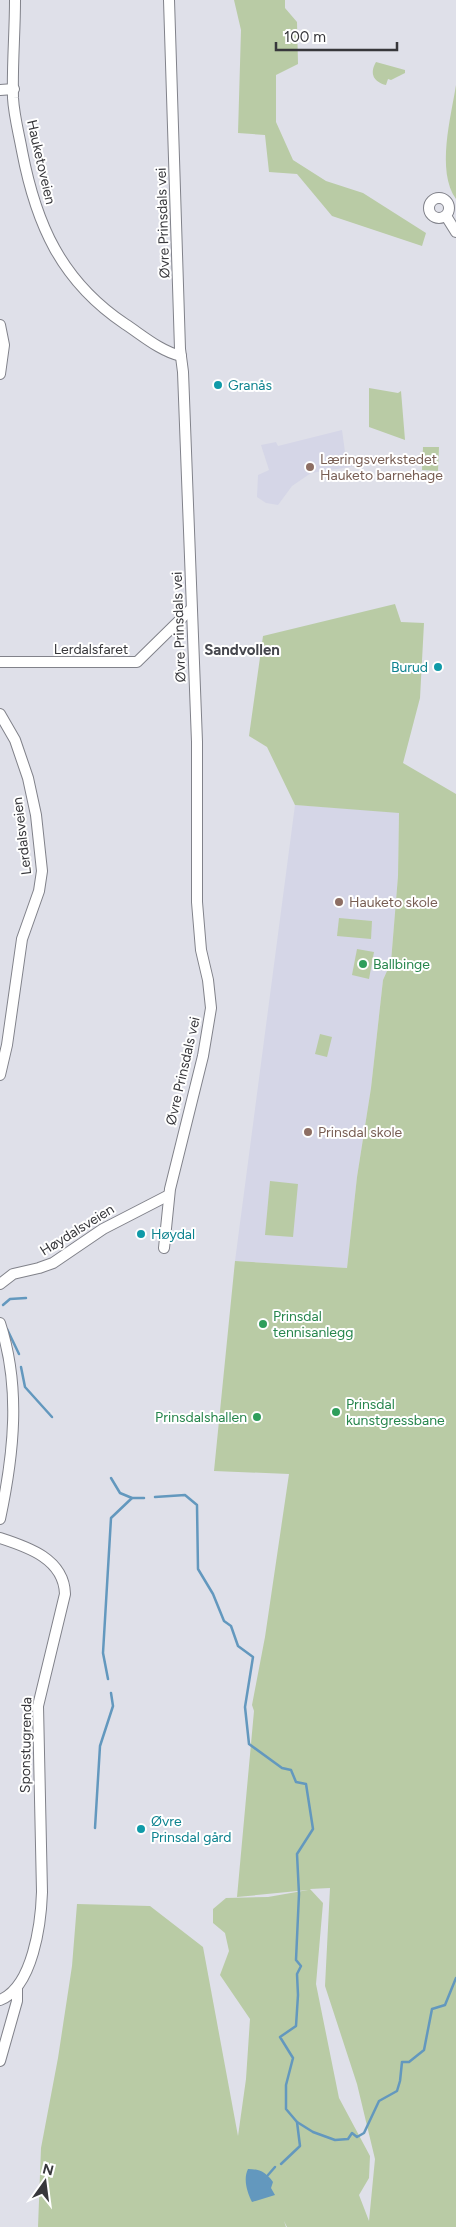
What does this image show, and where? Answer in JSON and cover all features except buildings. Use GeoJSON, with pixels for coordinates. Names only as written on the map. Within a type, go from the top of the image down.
{"type":"FeatureCollection","features":[{"type":"Feature","properties":{"kind":"street","name":"Hauketoveien"},"geometry":{"type":"LineString","coordinates":[[15,0],[14,89],[16,117],[31,190],[43,226],[61,262],[78,284],[106,310],[172,354],[180,356]]}},
{"type":"Feature","properties":{"kind":"street","name":"Øvre Prinsdals vei"},"geometry":{"type":"LineString","coordinates":[[164,1248],[169,1195],[203,1056],[211,1008],[208,980],[201,950],[197,902],[198,756],[180,356],[168,0]]}},
{"type":"Feature","properties":{"kind":"street"},"geometry":{"type":"LineString","coordinates":[[0,90],[14,89]]}},
{"type":"Feature","properties":{"kind":"street"},"geometry":{"type":"LineString","coordinates":[[446,216],[456,232]]}},
{"type":"Feature","properties":{"kind":"street"},"geometry":{"type":"LineString","coordinates":[[0,325],[4,345],[0,374]]}},
{"type":"Feature","properties":{"kind":"street","name":"Lerdalsfaret"},"geometry":{"type":"LineString","coordinates":[[0,662],[137,662],[191,610]]}},
{"type":"Feature","properties":{"kind":"street","name":"Lerdalsveien"},"geometry":{"type":"LineString","coordinates":[[0,714],[14,740],[28,778],[36,815],[42,871],[39,891],[22,940],[7,1045],[0,1075]]}},
{"type":"Feature","properties":{"kind":"street","name":"Høydalsveien"},"geometry":{"type":"LineString","coordinates":[[0,1284],[13,1274],[53,1263],[103,1229],[169,1195]]}},
{"type":"Feature","properties":{"kind":"street"},"geometry":{"type":"LineString","coordinates":[[0,1322],[11,1367],[14,1426],[10,1476],[0,1518]]}},
{"type":"Feature","properties":{"kind":"street","name":"Sponstugrenda"},"geometry":{"type":"LineString","coordinates":[[0,1538],[21,1545],[47,1559],[57,1568],[64,1585],[63,1605],[38,1706],[42,1904],[29,1966],[17,1988],[8,1997],[0,2000]]}},
{"type":"Feature","properties":{"kind":"street","name":"Sponstugrenda"},"geometry":{"type":"LineString","coordinates":[[0,2061],[17,2001],[17,1988]]}},
{"type":"Feature","properties":{"kind":"shaded area","name":"Læringsverkstedet Hauketo barnehage"},"geometry":{"type":"Polygon","coordinates":[[[342,430],[345,452],[362,465],[311,473],[292,486],[278,505],[266,503],[257,497],[258,475],[269,470],[261,445],[276,442],[278,446],[342,430]]]}},
{"type":"Feature","properties":{"kind":"shaded area","name":"Prinsdal skole"},"geometry":{"type":"Polygon","coordinates":[[[295,805],[399,812],[398,876],[391,962],[383,980],[347,1268],[235,1261],[295,805]]]}},
{"type":"Feature","properties":{"kind":"green space"},"geometry":{"type":"Polygon","coordinates":[[[234,0],[285,0],[285,8],[297,22],[298,64],[276,75],[276,122],[293,160],[326,181],[363,193],[426,233],[422,246],[332,216],[297,174],[269,172],[265,135],[238,133],[241,30],[234,0]]]}},
{"type":"Feature","properties":{"kind":"green space"},"geometry":{"type":"Polygon","coordinates":[[[376,62],[405,70],[405,73],[391,80],[388,79],[386,85],[382,84],[376,80],[373,74],[376,62]]]}},
{"type":"Feature","properties":{"kind":"green space"},"geometry":{"type":"Polygon","coordinates":[[[456,85],[456,199],[450,187],[446,159],[456,85]]]}},
{"type":"Feature","properties":{"kind":"green space"},"geometry":{"type":"Polygon","coordinates":[[[369,388],[398,393],[401,391],[405,440],[369,427],[369,388]]]}},
{"type":"Feature","properties":{"kind":"green space"},"geometry":{"type":"Polygon","coordinates":[[[423,447],[439,447],[438,471],[422,470],[423,447]]]}},
{"type":"Feature","properties":{"kind":"green space"},"geometry":{"type":"Polygon","coordinates":[[[395,604],[401,622],[424,623],[420,698],[403,763],[456,794],[456,2227],[287,2227],[284,2221],[286,2227],[38,2227],[41,2148],[58,2058],[72,1966],[77,1904],[150,1906],[203,1947],[238,2136],[246,2079],[250,2019],[220,1975],[229,1951],[225,1933],[213,1923],[213,1909],[226,1898],[268,1897],[308,1890],[237,1897],[254,1711],[252,1705],[265,1637],[289,1474],[214,1471],[235,1261],[347,1268],[383,980],[391,962],[398,876],[399,813],[295,805],[267,747],[249,736],[263,636],[395,604]],[[330,1888],[310,1889],[323,1903],[316,1984],[339,2098],[370,2156],[369,2178],[359,2195],[369,2221],[375,2159],[357,2084],[325,1986],[330,1888]]]}},
{"type":"Feature","properties":{"kind":"green space"},"geometry":{"type":"Polygon","coordinates":[[[339,918],[372,921],[371,939],[337,936],[339,918]]]}},
{"type":"Feature","properties":{"kind":"green space","name":"Ballbinge"},"geometry":{"type":"Polygon","coordinates":[[[357,949],[374,952],[369,979],[352,975],[357,949]]]}},
{"type":"Feature","properties":{"kind":"green space"},"geometry":{"type":"Polygon","coordinates":[[[320,1034],[332,1037],[327,1057],[315,1054],[320,1034]]]}},
{"type":"Feature","properties":{"kind":"green space"},"geometry":{"type":"Polygon","coordinates":[[[270,1181],[298,1184],[293,1237],[265,1235],[270,1181]]]}},
{"type":"Feature","properties":{"kind":"water"},"geometry":{"type":"Polygon","coordinates":[[[248,2169],[259,2170],[265,2173],[273,2182],[271,2188],[275,2195],[252,2202],[246,2186],[248,2169]]]}},
{"type":"Feature","properties":{"kind":"waterway"},"geometry":{"type":"LineString","coordinates":[[3,1305],[10,1299],[26,1298]]}},
{"type":"Feature","properties":{"kind":"waterway"},"geometry":{"type":"LineString","coordinates":[[7,1329],[19,1354]]}},
{"type":"Feature","properties":{"kind":"waterway"},"geometry":{"type":"LineString","coordinates":[[21,1367],[25,1387],[52,1417]]}},
{"type":"Feature","properties":{"kind":"waterway"},"geometry":{"type":"LineString","coordinates":[[111,1478],[120,1493],[132,1498],[144,1498]]}},
{"type":"Feature","properties":{"kind":"waterway"},"geometry":{"type":"LineString","coordinates":[[155,1497],[185,1495],[197,1505],[198,1569],[213,1594],[224,1621],[231,1626],[238,1646],[253,1657],[245,1707],[249,1744],[282,1768],[291,1770],[296,1782],[306,1784],[313,1829],[297,1854],[299,1894],[296,1960],[301,1966],[297,1974],[296,2026],[280,2037],[293,2058],[286,2085],[286,2109],[297,2122],[313,2132],[335,2140],[348,2139],[352,2133],[357,2137],[364,2133],[379,2101],[397,2091],[402,2062],[409,2062],[424,2050],[432,2009],[445,2005],[456,1978]]}},
{"type":"Feature","properties":{"kind":"waterway"},"geometry":{"type":"LineString","coordinates":[[108,1679],[103,1653],[111,1518],[132,1498]]}},
{"type":"Feature","properties":{"kind":"waterway"},"geometry":{"type":"LineString","coordinates":[[95,1828],[100,1746],[113,1706],[111,1693]]}},
{"type":"Feature","properties":{"kind":"waterway"},"geometry":{"type":"LineString","coordinates":[[281,2164],[300,2146],[297,2122]]}},
{"type":"Feature","properties":{"kind":"waterway"},"geometry":{"type":"LineString","coordinates":[[268,2175],[275,2167]]}},
{"type":"Feature","properties":{"kind":"place","name":"Granås"},"geometry":{"type":"Point","coordinates":[218,385]}},
{"type":"Feature","properties":{"kind":"place","name":"Læringsverkstedet Hauketo barnehage"},"geometry":{"type":"Point","coordinates":[310,467]}},
{"type":"Feature","properties":{"kind":"place","name":"Burud"},"geometry":{"type":"Point","coordinates":[438,667]}},
{"type":"Feature","properties":{"kind":"place","name":"Hauketo skole"},"geometry":{"type":"Point","coordinates":[339,902]}},
{"type":"Feature","properties":{"kind":"place","name":"Ballbinge"},"geometry":{"type":"Point","coordinates":[363,964]}},
{"type":"Feature","properties":{"kind":"place","name":"Prinsdal skole"},"geometry":{"type":"Point","coordinates":[308,1132]}},
{"type":"Feature","properties":{"kind":"place","name":"Høydal"},"geometry":{"type":"Point","coordinates":[141,1234]}},
{"type":"Feature","properties":{"kind":"place","name":"Prinsdal tennisanlegg"},"geometry":{"type":"Point","coordinates":[263,1324]}},
{"type":"Feature","properties":{"kind":"place","name":"Prinsdal kunstgressbane"},"geometry":{"type":"Point","coordinates":[336,1412]}},
{"type":"Feature","properties":{"kind":"place","name":"Prinsdalshallen"},"geometry":{"type":"Point","coordinates":[257,1417]}},
{"type":"Feature","properties":{"kind":"place","name":"Øvre Prinsdal gård"},"geometry":{"type":"Point","coordinates":[141,1829]}},
{"type":"Feature","properties":{"kind":"district","name":"Sandvollen"},"geometry":{"type":"Point","coordinates":[242,650]}}]}
